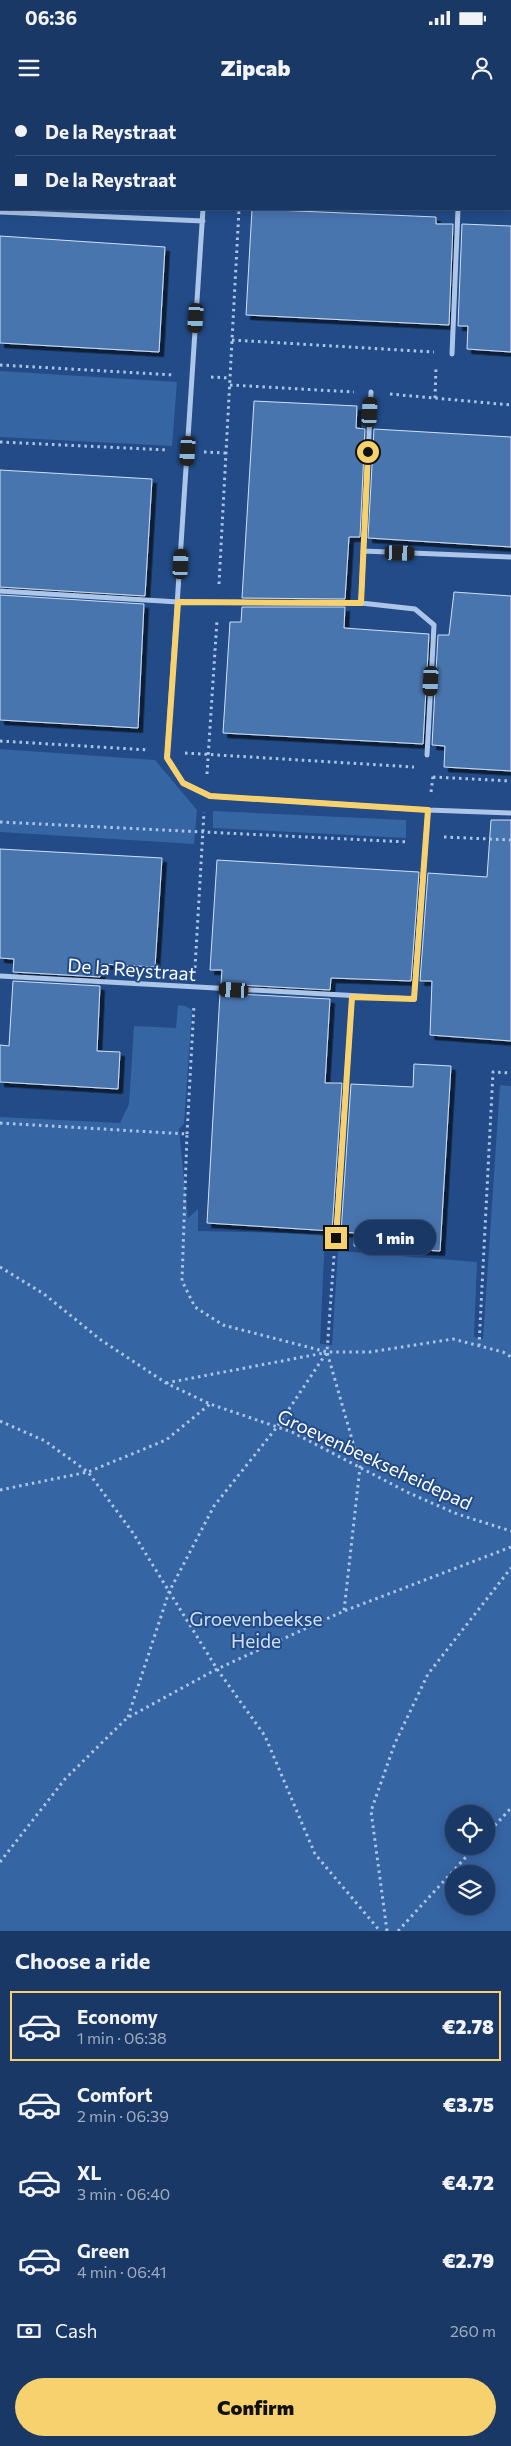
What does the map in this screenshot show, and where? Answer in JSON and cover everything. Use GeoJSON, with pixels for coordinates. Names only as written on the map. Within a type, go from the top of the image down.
{"type":"FeatureCollection","features":[{"type":"Feature","properties":{"kind":"street"},"geometry":{"type":"LineString","coordinates":[[203,210],[167,758],[183,783],[210,796],[428,810],[511,813]]}},
{"type":"Feature","properties":{"kind":"street"},"geometry":{"type":"LineString","coordinates":[[452,354],[458,210]]}},
{"type":"Feature","properties":{"kind":"street"},"geometry":{"type":"LineString","coordinates":[[0,212],[203,221]]}},
{"type":"Feature","properties":{"kind":"street"},"geometry":{"type":"LineString","coordinates":[[361,603],[371,392]]}},
{"type":"Feature","properties":{"kind":"street"},"geometry":{"type":"LineString","coordinates":[[363,551],[511,557]]}},
{"type":"Feature","properties":{"kind":"street"},"geometry":{"type":"LineString","coordinates":[[0,591],[178,602],[361,603],[415,609],[434,625],[427,756]]}},
{"type":"Feature","properties":{"kind":"street","name":"De la Reystraat"},"geometry":{"type":"LineString","coordinates":[[0,976],[414,999],[428,810]]}},
{"type":"Feature","properties":{"kind":"street"},"geometry":{"type":"LineString","coordinates":[[336,1238],[352,997]]}},
{"type":"Feature","properties":{"kind":"path"},"geometry":{"type":"LineString","coordinates":[[208,754],[239,210]]}},
{"type":"Feature","properties":{"kind":"path"},"geometry":{"type":"LineString","coordinates":[[232,340],[452,354]]}},
{"type":"Feature","properties":{"kind":"path"},"geometry":{"type":"LineString","coordinates":[[435,398],[437,352]]}},
{"type":"Feature","properties":{"kind":"path"},"geometry":{"type":"LineString","coordinates":[[0,365],[230,378]]}},
{"type":"Feature","properties":{"kind":"path"},"geometry":{"type":"LineString","coordinates":[[0,442],[226,453]]}},
{"type":"Feature","properties":{"kind":"path"},"geometry":{"type":"LineString","coordinates":[[0,741],[415,767]]}},
{"type":"Feature","properties":{"kind":"path"},"geometry":{"type":"LineString","coordinates":[[433,777],[511,782]]}},
{"type":"Feature","properties":{"kind":"path"},"geometry":{"type":"LineString","coordinates":[[205,793],[187,1134],[182,1281],[195,1307],[223,1325],[327,1352]]}},
{"type":"Feature","properties":{"kind":"path"},"geometry":{"type":"LineString","coordinates":[[0,822],[426,843]]}},
{"type":"Feature","properties":{"kind":"path"},"geometry":{"type":"LineString","coordinates":[[426,836],[511,840]]}},
{"type":"Feature","properties":{"kind":"path"},"geometry":{"type":"LineString","coordinates":[[479,1346],[493,1072],[511,1073]]}},
{"type":"Feature","properties":{"kind":"path"},"geometry":{"type":"LineString","coordinates":[[0,1123],[187,1134]]}},
{"type":"Feature","properties":{"kind":"path"},"geometry":{"type":"LineString","coordinates":[[336,1238],[327,1352],[360,1468],[344,1611]]}},
{"type":"Feature","properties":{"kind":"path","name":"Groevenbeekseheidepad"},"geometry":{"type":"LineString","coordinates":[[0,1267],[44,1294],[101,1340],[166,1383],[210,1404],[292,1432],[360,1468],[457,1514],[511,1531]]}},
{"type":"Feature","properties":{"kind":"path"},"geometry":{"type":"LineString","coordinates":[[166,1383],[327,1352],[370,1352],[453,1339],[511,1356]]}},
{"type":"Feature","properties":{"kind":"path"},"geometry":{"type":"LineString","coordinates":[[128,1718],[169,1592],[214,1506],[277,1427],[327,1352]]}},
{"type":"Feature","properties":{"kind":"path"},"geometry":{"type":"LineString","coordinates":[[0,1490],[88,1472],[166,1440],[210,1404]]}},
{"type":"Feature","properties":{"kind":"path"},"geometry":{"type":"LineString","coordinates":[[0,1421],[45,1441],[88,1472],[133,1532],[217,1670],[265,1736],[315,1854],[380,1931]]}},
{"type":"Feature","properties":{"kind":"path"},"geometry":{"type":"LineString","coordinates":[[0,1862],[65,1779],[128,1718],[217,1670],[344,1611],[511,1547]]}},
{"type":"Feature","properties":{"kind":"path"},"geometry":{"type":"LineString","coordinates":[[387,1931],[371,1811],[396,1743],[428,1674],[511,1568]]}},
{"type":"Feature","properties":{"kind":"path"},"geometry":{"type":"LineString","coordinates":[[495,1825],[511,1808]]}},
{"type":"Feature","properties":{"kind":"path"},"geometry":{"type":"LineString","coordinates":[[398,1931],[468,1855]]}},
{"type":"Feature","properties":{"kind":"green space"},"geometry":{"type":"Polygon","coordinates":[[[0,371],[177,382],[172,446],[0,437],[0,371]]]}},
{"type":"Feature","properties":{"kind":"green space"},"geometry":{"type":"Polygon","coordinates":[[[0,749],[155,760],[197,810],[194,844],[0,832],[0,749]]]}},
{"type":"Feature","properties":{"kind":"green space"},"geometry":{"type":"Polygon","coordinates":[[[213,811],[406,820],[406,838],[213,828],[213,811]]]}},
{"type":"Feature","properties":{"kind":"green space","name":"Groevenbeekse Heide"},"geometry":{"type":"Polygon","coordinates":[[[178,1005],[192,1010],[184,1124],[179,1129],[188,1218],[198,1209],[198,1231],[325,1234],[320,1344],[332,1345],[338,1251],[477,1262],[474,1337],[483,1339],[500,1085],[511,1086],[511,1931],[0,1931],[0,1117],[120,1123],[129,1104],[134,1026],[176,1028],[178,1005]]]}},
{"type":"Feature","properties":{"kind":"building"},"geometry":{"type":"Polygon","coordinates":[[[252,210],[436,217],[436,224],[453,224],[449,325],[246,315],[252,210]]]}},
{"type":"Feature","properties":{"kind":"building"},"geometry":{"type":"Polygon","coordinates":[[[462,224],[511,226],[511,352],[467,349],[468,326],[458,326],[462,224]]]}},
{"type":"Feature","properties":{"kind":"building"},"geometry":{"type":"Polygon","coordinates":[[[0,236],[165,247],[159,352],[0,343],[0,236]]]}},
{"type":"Feature","properties":{"kind":"building"},"geometry":{"type":"Polygon","coordinates":[[[254,401],[357,406],[356,428],[365,429],[360,537],[349,537],[345,599],[242,598],[254,401]]]}},
{"type":"Feature","properties":{"kind":"building"},"geometry":{"type":"Polygon","coordinates":[[[374,429],[511,437],[511,547],[368,538],[374,429]]]}},
{"type":"Feature","properties":{"kind":"building"},"geometry":{"type":"Polygon","coordinates":[[[0,470],[152,479],[145,596],[0,587],[0,470]]]}},
{"type":"Feature","properties":{"kind":"building"},"geometry":{"type":"Polygon","coordinates":[[[454,592],[511,596],[511,771],[444,767],[445,746],[432,745],[438,635],[449,635],[454,592]]]}},
{"type":"Feature","properties":{"kind":"building"},"geometry":{"type":"Polygon","coordinates":[[[0,595],[144,604],[138,728],[0,720],[0,595]]]}},
{"type":"Feature","properties":{"kind":"building"},"geometry":{"type":"Polygon","coordinates":[[[242,607],[345,607],[344,628],[429,634],[423,744],[223,733],[230,622],[241,622],[242,607]]]}},
{"type":"Feature","properties":{"kind":"building"},"geometry":{"type":"Polygon","coordinates":[[[491,820],[511,820],[511,1041],[430,1035],[432,981],[420,981],[428,873],[487,877],[491,820]]]}},
{"type":"Feature","properties":{"kind":"building"},"geometry":{"type":"Polygon","coordinates":[[[0,849],[162,858],[155,967],[101,964],[100,977],[13,972],[14,959],[0,958],[0,849]]]}},
{"type":"Feature","properties":{"kind":"building"},"geometry":{"type":"Polygon","coordinates":[[[217,860],[419,872],[411,981],[331,978],[330,990],[221,984],[222,970],[210,970],[217,860]]]}},
{"type":"Feature","properties":{"kind":"building"},"geometry":{"type":"Polygon","coordinates":[[[13,981],[100,986],[97,1051],[120,1052],[118,1089],[0,1082],[0,1045],[9,1046],[13,981]]]}},
{"type":"Feature","properties":{"kind":"building"},"geometry":{"type":"Polygon","coordinates":[[[220,993],[330,999],[325,1083],[342,1083],[332,1231],[207,1223],[220,993]]]}},
{"type":"Feature","properties":{"kind":"building"},"geometry":{"type":"Polygon","coordinates":[[[414,1064],[451,1066],[440,1251],[354,1246],[355,1233],[341,1232],[351,1084],[413,1087],[414,1064]]]}},
{"type":"Feature","properties":{"kind":"route"},"geometry":{"type":"LineString","coordinates":[[336,1238],[352,997],[414,999],[428,810],[210,796],[183,783],[167,758],[178,602],[361,603],[368,452]]}}]}
